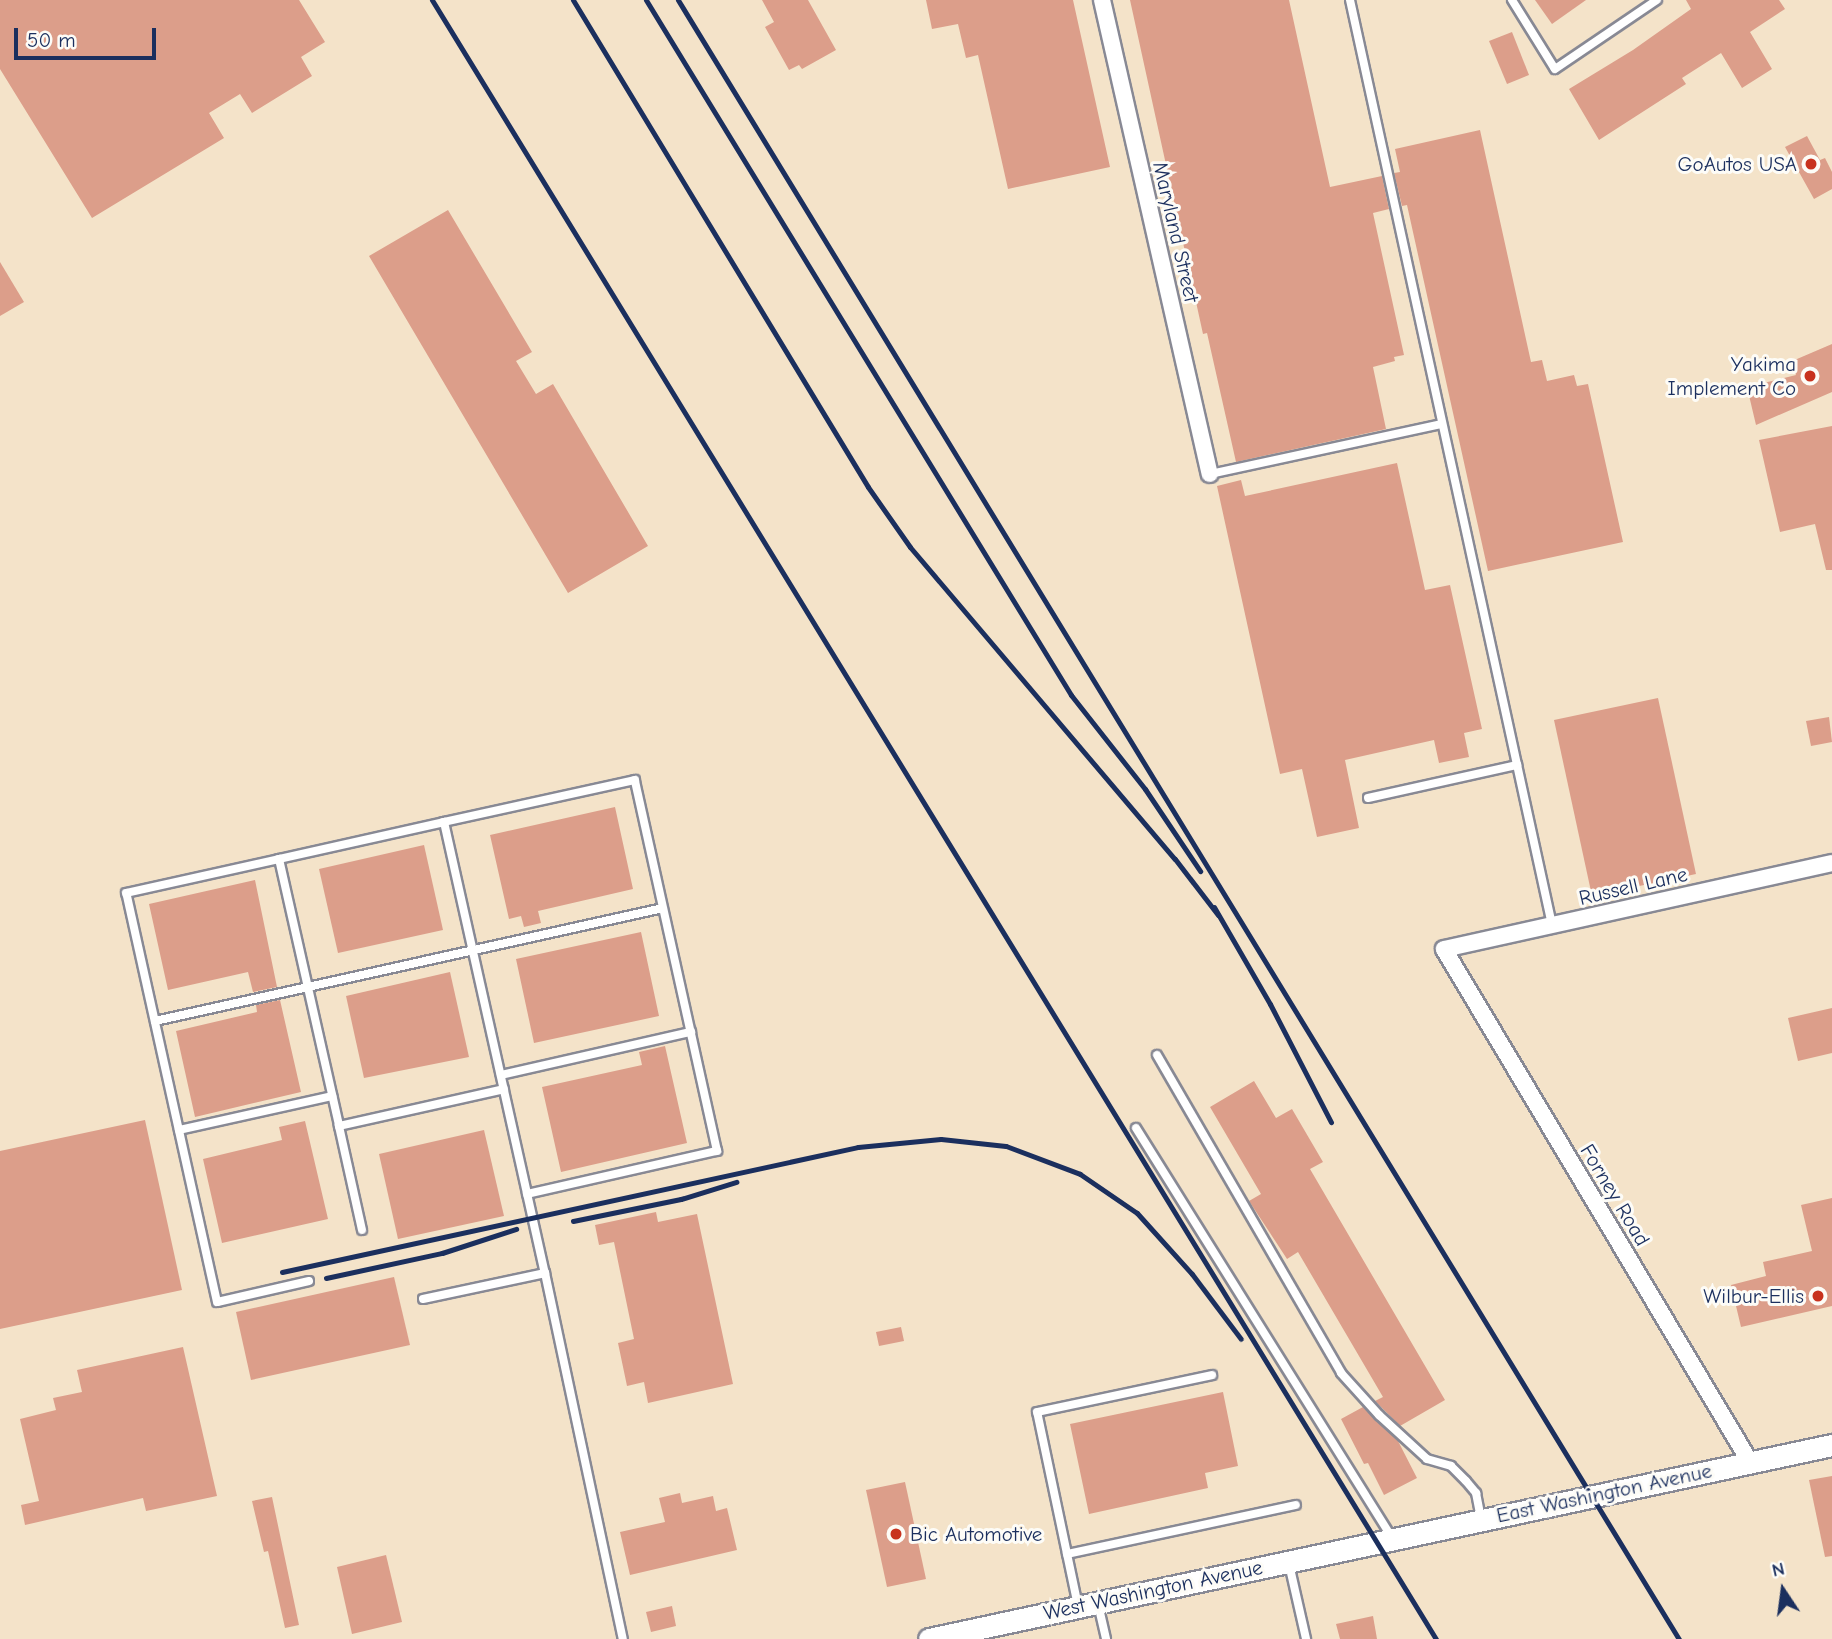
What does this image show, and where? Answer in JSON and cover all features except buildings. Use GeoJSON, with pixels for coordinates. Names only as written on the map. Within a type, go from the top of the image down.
{"type":"FeatureCollection","features":[{"type":"Feature","properties":{"kind":"main road","name":"East Washington Avenue"},"geometry":{"type":"LineString","coordinates":[[1384,1539],[1832,1445]]}},
{"type":"Feature","properties":{"kind":"main road","name":"West Washington Avenue"},"geometry":{"type":"LineString","coordinates":[[929,1639],[974,1634],[1088,1604],[1384,1539]]}},
{"type":"Feature","properties":{"kind":"street","name":"Maryland Street"},"geometry":{"type":"LineString","coordinates":[[1102,0],[1210,474]]}},
{"type":"Feature","properties":{"kind":"street","name":"Russell Lane"},"geometry":{"type":"LineString","coordinates":[[1444,949],[1832,863]]}},
{"type":"Feature","properties":{"kind":"street","name":"Forney Road"},"geometry":{"type":"LineString","coordinates":[[1444,949],[1750,1462]]}},
{"type":"Feature","properties":{"kind":"lane"},"geometry":{"type":"LineString","coordinates":[[1350,0],[1552,925]]}},
{"type":"Feature","properties":{"kind":"lane"},"geometry":{"type":"LineString","coordinates":[[1511,0],[1555,69],[1657,0]]}},
{"type":"Feature","properties":{"kind":"lane"},"geometry":{"type":"LineString","coordinates":[[1210,474],[1442,424]]}},
{"type":"Feature","properties":{"kind":"lane"},"geometry":{"type":"LineString","coordinates":[[1368,798],[1517,765]]}},
{"type":"Feature","properties":{"kind":"lane"},"geometry":{"type":"LineString","coordinates":[[309,1281],[217,1302],[126,893],[635,780],[717,1152],[527,1194]]}},
{"type":"Feature","properties":{"kind":"lane"},"geometry":{"type":"LineString","coordinates":[[444,822],[545,1273],[623,1639]]}},
{"type":"Feature","properties":{"kind":"lane"},"geometry":{"type":"LineString","coordinates":[[279,859],[362,1230]]}},
{"type":"Feature","properties":{"kind":"lane"},"geometry":{"type":"LineString","coordinates":[[155,1021],[663,908]]}},
{"type":"Feature","properties":{"kind":"lane"},"geometry":{"type":"LineString","coordinates":[[501,1075],[691,1032]]}},
{"type":"Feature","properties":{"kind":"lane"},"geometry":{"type":"LineString","coordinates":[[1157,1055],[1341,1373],[1379,1415],[1427,1459],[1451,1466],[1466,1481],[1476,1493],[1481,1519]]}},
{"type":"Feature","properties":{"kind":"lane"},"geometry":{"type":"LineString","coordinates":[[339,1126],[504,1089]]}},
{"type":"Feature","properties":{"kind":"lane"},"geometry":{"type":"LineString","coordinates":[[179,1130],[332,1096]]}},
{"type":"Feature","properties":{"kind":"lane"},"geometry":{"type":"LineString","coordinates":[[1136,1128],[1384,1539]]}},
{"type":"Feature","properties":{"kind":"lane"},"geometry":{"type":"LineString","coordinates":[[423,1299],[545,1273]]}},
{"type":"Feature","properties":{"kind":"lane"},"geometry":{"type":"LineString","coordinates":[[1106,1639],[1067,1554],[1037,1412],[1212,1375]]}},
{"type":"Feature","properties":{"kind":"lane"},"geometry":{"type":"LineString","coordinates":[[1067,1554],[1296,1505]]}},
{"type":"Feature","properties":{"kind":"lane"},"geometry":{"type":"LineString","coordinates":[[1288,1560],[1306,1639]]}},
{"type":"Feature","properties":{"kind":"railway"},"geometry":{"type":"LineString","coordinates":[[432,0],[1436,1639]]}},
{"type":"Feature","properties":{"kind":"railway"},"geometry":{"type":"LineString","coordinates":[[573,0],[868,487],[910,547],[1175,859],[1218,915]]}},
{"type":"Feature","properties":{"kind":"railway"},"geometry":{"type":"LineString","coordinates":[[646,0],[1071,695],[1145,789],[1200,871]]}},
{"type":"Feature","properties":{"kind":"railway"},"geometry":{"type":"LineString","coordinates":[[678,0],[1679,1639]]}},
{"type":"Feature","properties":{"kind":"railway"},"geometry":{"type":"LineString","coordinates":[[1214,907],[1270,1004],[1331,1122]]}},
{"type":"Feature","properties":{"kind":"railway"},"geometry":{"type":"LineString","coordinates":[[282,1272],[858,1147],[941,1139],[1006,1146],[1080,1174],[1137,1213],[1192,1274],[1241,1339]]}},
{"type":"Feature","properties":{"kind":"railway"},"geometry":{"type":"LineString","coordinates":[[573,1221],[681,1199],[736,1182]]}},
{"type":"Feature","properties":{"kind":"railway"},"geometry":{"type":"LineString","coordinates":[[326,1278],[442,1253],[516,1229]]}},
{"type":"Feature","properties":{"kind":"place","name":"GoAutos USA"},"geometry":{"type":"Point","coordinates":[1811,164]}},
{"type":"Feature","properties":{"kind":"place","name":"Yakima Implement Co"},"geometry":{"type":"Point","coordinates":[1810,376]}},
{"type":"Feature","properties":{"kind":"place","name":"Wilbur-Ellis"},"geometry":{"type":"Point","coordinates":[1818,1296]}},
{"type":"Feature","properties":{"kind":"place","name":"Bic Automotive"},"geometry":{"type":"Point","coordinates":[896,1534]}}]}
